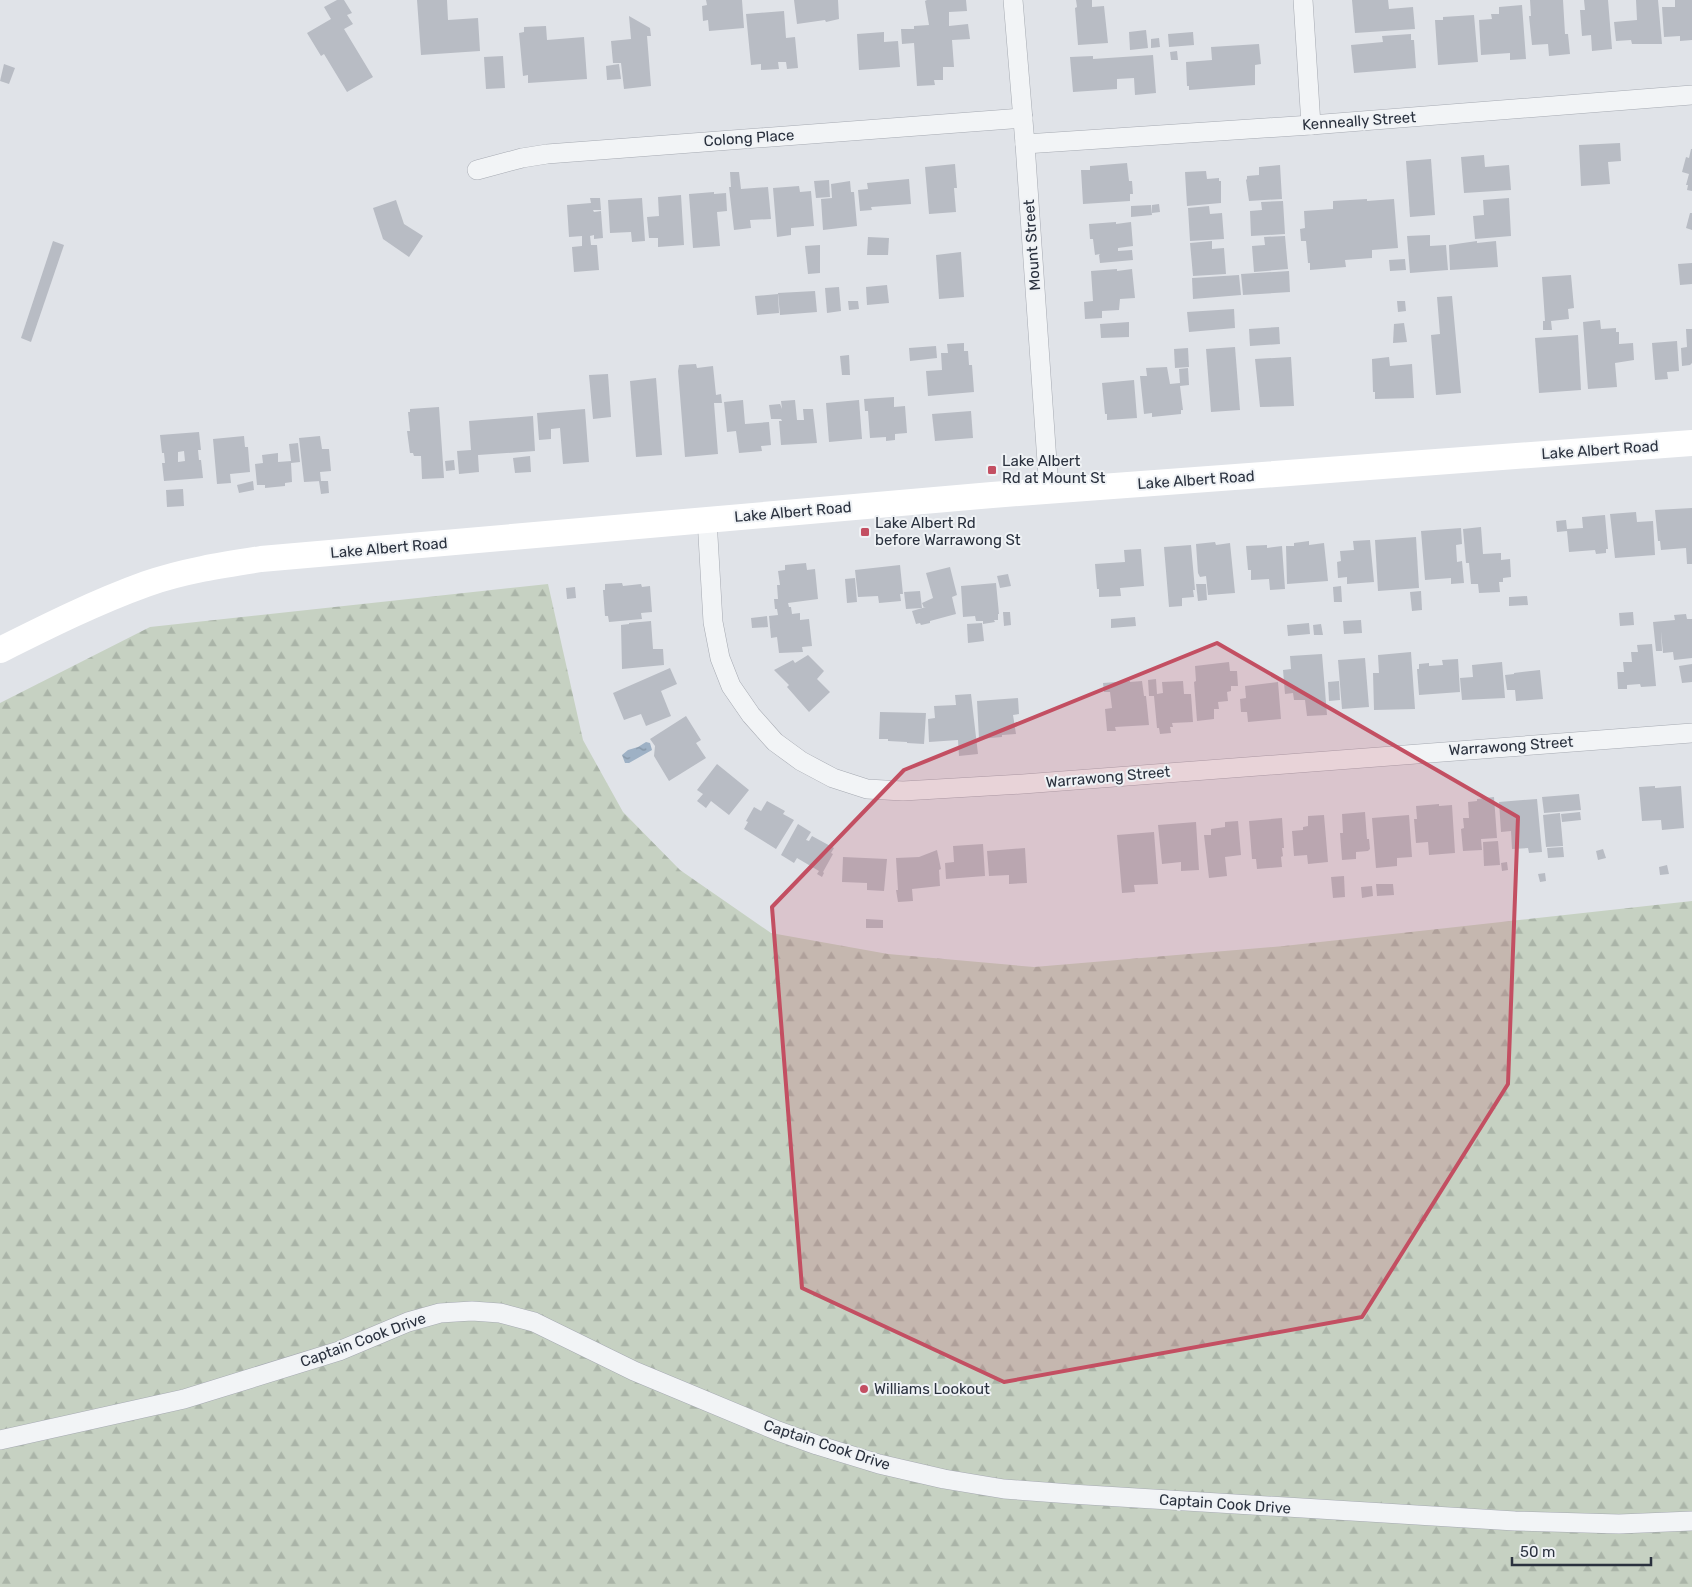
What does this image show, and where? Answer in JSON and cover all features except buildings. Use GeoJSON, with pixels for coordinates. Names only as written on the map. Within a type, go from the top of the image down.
{"type":"FeatureCollection","features":[{"type":"Feature","properties":{"kind":"main road","name":"Lake Albert Road"},"geometry":{"type":"LineString","coordinates":[[0,650],[93,606],[147,584],[204,568],[261,559],[1049,491],[1692,443]]}},
{"type":"Feature","properties":{"kind":"street","name":"Mount Street"},"geometry":{"type":"LineString","coordinates":[[1013,0],[1026,144],[1049,491]]}},
{"type":"Feature","properties":{"kind":"street"},"geometry":{"type":"LineString","coordinates":[[1303,0],[1311,125]]}},
{"type":"Feature","properties":{"kind":"street","name":"Kenneally Street"},"geometry":{"type":"LineString","coordinates":[[1026,144],[1311,125],[1692,95]]}},
{"type":"Feature","properties":{"kind":"street","name":"Colong Place"},"geometry":{"type":"LineString","coordinates":[[477,170],[522,158],[547,154],[1023,118]]}},
{"type":"Feature","properties":{"kind":"street","name":"Warrawong Street"},"geometry":{"type":"LineString","coordinates":[[707,520],[713,622],[720,658],[732,686],[751,715],[775,742],[801,761],[833,778],[867,789],[903,791],[1024,784],[1692,733]]}},
{"type":"Feature","properties":{"kind":"street","name":"Captain Cook Drive"},"geometry":{"type":"LineString","coordinates":[[0,1440],[184,1398],[339,1351],[408,1322],[440,1313],[472,1311],[500,1313],[534,1322],[634,1370],[778,1431],[879,1464],[944,1479],[1004,1489],[1071,1494],[1505,1520],[1619,1524],[1692,1521]]}},
{"type":"Feature","properties":{"kind":"highlighted area"},"geometry":{"type":"Polygon","coordinates":[[[1217,643],[1518,817],[1508,1084],[1362,1317],[1004,1382],[802,1288],[772,907],[904,770],[1217,643]]]}},
{"type":"Feature","properties":{"kind":"green space"},"geometry":{"type":"Polygon","coordinates":[[[548,584],[583,740],[623,812],[680,870],[771,933],[888,954],[1034,967],[1284,946],[1692,901],[1692,1587],[0,1587],[0,703],[150,627],[548,584]]]}},
{"type":"Feature","properties":{"kind":"water"},"geometry":{"type":"Polygon","coordinates":[[[646,742],[650,743],[652,750],[629,763],[625,763],[622,755],[628,750],[646,742]]]}},
{"type":"Feature","properties":{"kind":"place","name":"Lake Albert Rd at Mount St"},"geometry":{"type":"Point","coordinates":[992,470]}},
{"type":"Feature","properties":{"kind":"place","name":"Lake Albert Rd before Warrawong St"},"geometry":{"type":"Point","coordinates":[865,532]}},
{"type":"Feature","properties":{"kind":"place","name":"Williams Lookout"},"geometry":{"type":"Point","coordinates":[864,1389]}}]}
